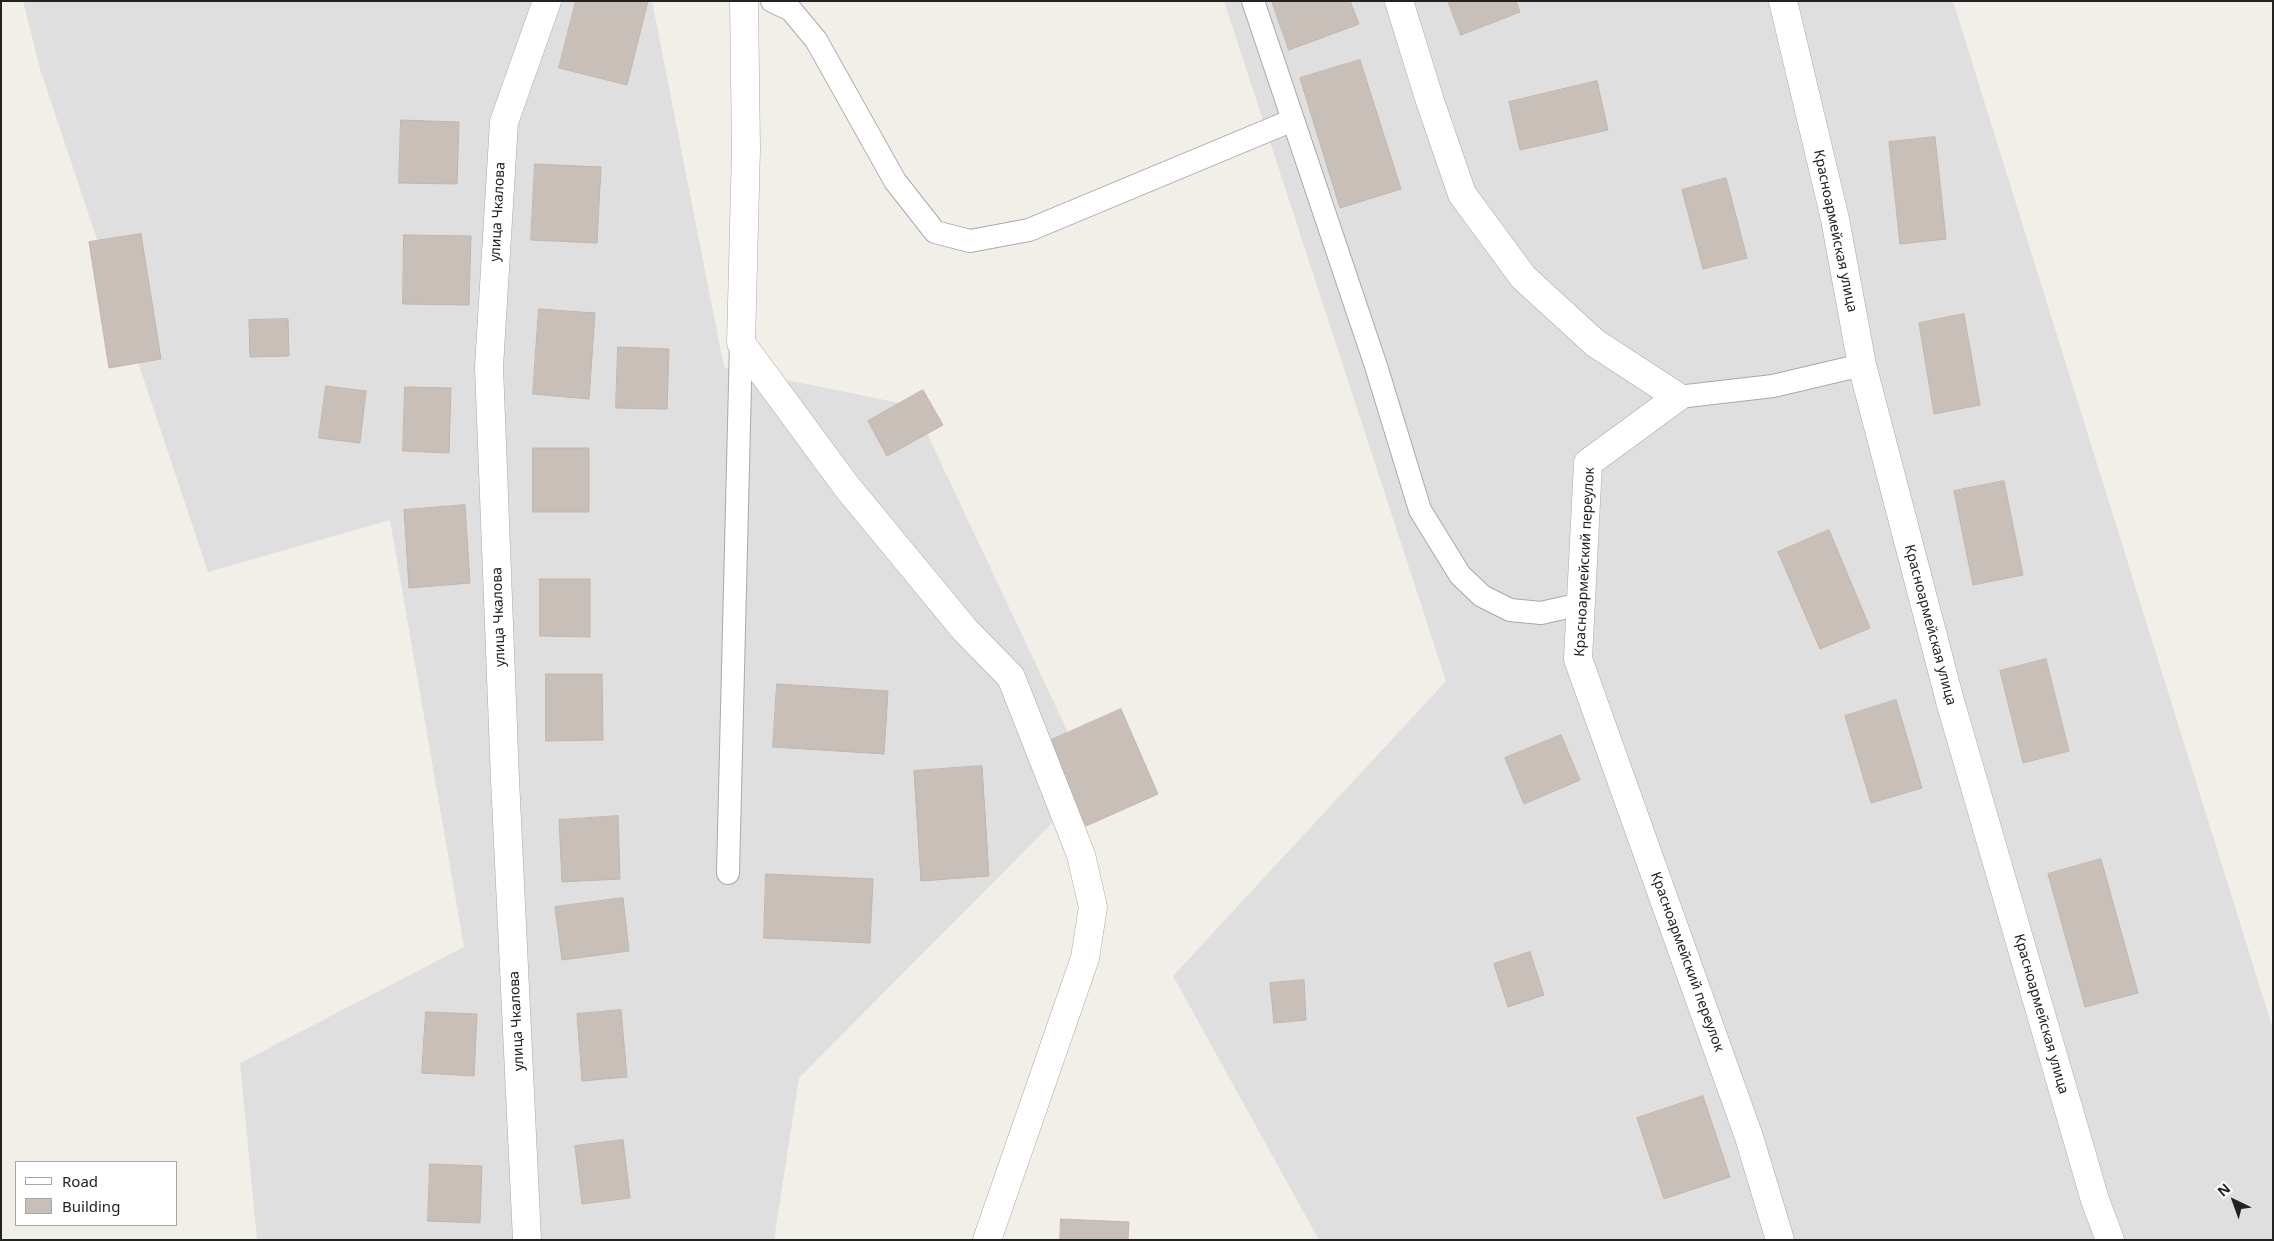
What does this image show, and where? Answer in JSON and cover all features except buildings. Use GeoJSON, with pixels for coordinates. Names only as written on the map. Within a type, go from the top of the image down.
{"type":"FeatureCollection","features":[{"type":"Feature","properties":{"kind":"street","name":"улица Чкалова"},"geometry":{"type":"LineString","coordinates":[[527,1240],[505,779],[489,367],[504,122],[547,1]]}},
{"type":"Feature","properties":{"kind":"street"},"geometry":{"type":"LineString","coordinates":[[744,1],[746,148],[741,343],[847,487],[965,630],[1011,677],[1081,855],[1094,907],[1085,958],[987,1240]]}},
{"type":"Feature","properties":{"kind":"street"},"geometry":{"type":"LineString","coordinates":[[1399,1],[1430,101],[1462,194],[1523,277],[1595,343],[1678,397]]}},
{"type":"Feature","properties":{"kind":"street","name":"Красноармейская улица"},"geometry":{"type":"LineString","coordinates":[[1783,1],[1835,219],[1862,365],[1950,700],[2092,1190],[2110,1240]]}},
{"type":"Feature","properties":{"kind":"street","name":"Красноармейский переулок"},"geometry":{"type":"LineString","coordinates":[[1678,397],[1588,463],[1578,659],[1749,1137],[1780,1240]]}},
{"type":"Feature","properties":{"kind":"lane"},"geometry":{"type":"LineString","coordinates":[[772,1],[791,10],[816,40],[895,181],[935,232],[970,242],[1029,230],[1293,120]]}},
{"type":"Feature","properties":{"kind":"lane"},"geometry":{"type":"LineString","coordinates":[[1253,1],[1376,366],[1420,510],[1460,575],[1482,596],[1510,610],[1540,613],[1581,604]]}},
{"type":"Feature","properties":{"kind":"lane"},"geometry":{"type":"LineString","coordinates":[[728,873],[741,343]]}},
{"type":"Feature","properties":{"kind":"lane"},"geometry":{"type":"LineString","coordinates":[[1678,397],[1774,386],[1862,365]]}},
{"type":"Feature","properties":{"kind":"shaded area"},"geometry":{"type":"Polygon","coordinates":[[[23,1],[652,1],[724,367],[914,406],[1092,783],[799,1078],[774,1240],[257,1240],[240,1063],[464,947],[390,520],[208,572],[40,69],[23,1]]]}},
{"type":"Feature","properties":{"kind":"shaded area"},"geometry":{"type":"Polygon","coordinates":[[[1224,1],[1953,1],[2273,1029],[2273,1240],[1319,1240],[1173,976],[1446,681],[1224,1]]]}}]}
